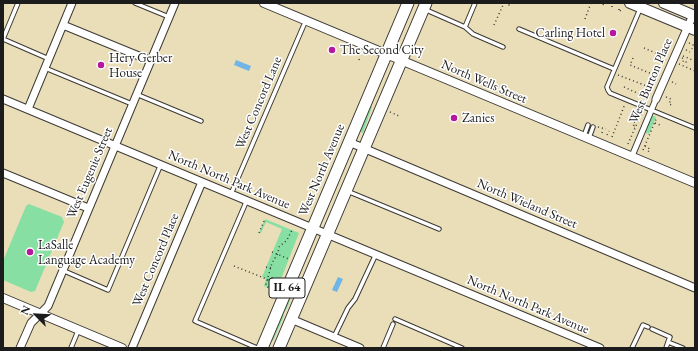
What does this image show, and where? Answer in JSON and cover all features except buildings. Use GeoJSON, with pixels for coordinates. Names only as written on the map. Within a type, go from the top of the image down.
{"type":"FeatureCollection","features":[{"type":"Feature","properties":{"kind":"main road","name":"West North Avenue"},"geometry":{"type":"LineString","coordinates":[[262,348],[408,3]]}},
{"type":"Feature","properties":{"kind":"main road"},"geometry":{"type":"LineString","coordinates":[[630,3],[691,29]]}},
{"type":"Feature","properties":{"kind":"main road"},"geometry":{"type":"LineString","coordinates":[[664,3],[694,16]]}},
{"type":"Feature","properties":{"kind":"main road","name":"IL 64"},"geometry":{"type":"LineString","coordinates":[[279,348],[425,6]]}},
{"type":"Feature","properties":{"kind":"street"},"geometry":{"type":"LineString","coordinates":[[28,109],[72,3]]}},
{"type":"Feature","properties":{"kind":"street","name":"West Eugenie Street"},"geometry":{"type":"LineString","coordinates":[[20,348],[31,323],[48,306],[175,3]]}},
{"type":"Feature","properties":{"kind":"street","name":"North Wells Street"},"geometry":{"type":"LineString","coordinates":[[264,3],[695,183]]}},
{"type":"Feature","properties":{"kind":"street","name":"West Burton Place"},"geometry":{"type":"LineString","coordinates":[[632,156],[656,99],[691,29],[694,16]]}},
{"type":"Feature","properties":{"kind":"street"},"geometry":{"type":"LineString","coordinates":[[63,24],[151,61]]}},
{"type":"Feature","properties":{"kind":"street","name":"North North Park Avenue"},"geometry":{"type":"LineString","coordinates":[[3,99],[600,348]]}},
{"type":"Feature","properties":{"kind":"street","name":"North Wieland Street"},"geometry":{"type":"LineString","coordinates":[[349,142],[695,288]]}},
{"type":"Feature","properties":{"kind":"street"},"geometry":{"type":"LineString","coordinates":[[3,173],[88,208]]}},
{"type":"Feature","properties":{"kind":"street","name":"West Concord Place"},"geometry":{"type":"LineString","coordinates":[[132,348],[202,182]]}},
{"type":"Feature","properties":{"kind":"street"},"geometry":{"type":"LineString","coordinates":[[3,298],[122,348]]}},
{"type":"Feature","properties":{"kind":"street"},"geometry":{"type":"LineString","coordinates":[[291,319],[360,348]]}},
{"type":"Feature","properties":{"kind":"lane"},"geometry":{"type":"LineString","coordinates":[[18,3],[3,39],[49,59]]}},
{"type":"Feature","properties":{"kind":"lane"},"geometry":{"type":"LineString","coordinates":[[135,3],[169,17]]}},
{"type":"Feature","properties":{"kind":"lane"},"geometry":{"type":"LineString","coordinates":[[465,27],[475,3]]}},
{"type":"Feature","properties":{"kind":"lane"},"geometry":{"type":"LineString","coordinates":[[425,6],[465,27],[473,34],[503,47]]}},
{"type":"Feature","properties":{"kind":"lane"},"geometry":{"type":"LineString","coordinates":[[640,7],[615,72],[607,87],[608,90],[610,93],[695,128]]}},
{"type":"Feature","properties":{"kind":"lane","name":"West Concord Lane"},"geometry":{"type":"LineString","coordinates":[[231,194],[306,20]]}},
{"type":"Feature","properties":{"kind":"lane"},"geometry":{"type":"LineString","coordinates":[[519,29],[615,72]]}},
{"type":"Feature","properties":{"kind":"lane"},"geometry":{"type":"LineString","coordinates":[[45,68],[132,104]]}},
{"type":"Feature","properties":{"kind":"lane"},"geometry":{"type":"LineString","coordinates":[[136,94],[201,121]]}},
{"type":"Feature","properties":{"kind":"lane"},"geometry":{"type":"LineString","coordinates":[[586,137],[588,125]]}},
{"type":"Feature","properties":{"kind":"lane"},"geometry":{"type":"LineString","coordinates":[[586,137],[594,127]]}},
{"type":"Feature","properties":{"kind":"lane"},"geometry":{"type":"LineString","coordinates":[[62,270],[108,290],[161,164]]}},
{"type":"Feature","properties":{"kind":"lane"},"geometry":{"type":"LineString","coordinates":[[346,190],[439,229]]}},
{"type":"Feature","properties":{"kind":"lane"},"geometry":{"type":"LineString","coordinates":[[246,200],[195,321],[256,348]]}},
{"type":"Feature","properties":{"kind":"lane"},"geometry":{"type":"LineString","coordinates":[[334,337],[348,308],[355,299],[376,254]]}},
{"type":"Feature","properties":{"kind":"lane"},"geometry":{"type":"LineString","coordinates":[[395,319],[462,348]]}},
{"type":"Feature","properties":{"kind":"lane"},"geometry":{"type":"LineString","coordinates":[[383,348],[394,324]]}},
{"type":"Feature","properties":{"kind":"lane"},"geometry":{"type":"LineString","coordinates":[[632,348],[642,325],[648,327]]}},
{"type":"Feature","properties":{"kind":"lane"},"geometry":{"type":"LineString","coordinates":[[652,329],[670,337],[666,348]]}},
{"type":"Feature","properties":{"kind":"lane"},"geometry":{"type":"LineString","coordinates":[[71,348],[78,330]]}},
{"type":"Feature","properties":{"kind":"lane"},"geometry":{"type":"LineString","coordinates":[[668,342],[683,348]]}},
{"type":"Feature","properties":{"kind":"path"},"geometry":{"type":"LineString","coordinates":[[494,25],[504,3],[511,6]]}},
{"type":"Feature","properties":{"kind":"path"},"geometry":{"type":"LineString","coordinates":[[585,18],[591,3]]}},
{"type":"Feature","properties":{"kind":"path"},"geometry":{"type":"LineString","coordinates":[[688,43],[693,44],[692,49]]}},
{"type":"Feature","properties":{"kind":"path"},"geometry":{"type":"LineString","coordinates":[[644,48],[665,57]]}},
{"type":"Feature","properties":{"kind":"path"},"geometry":{"type":"LineString","coordinates":[[686,50],[690,52]]}},
{"type":"Feature","properties":{"kind":"path"},"geometry":{"type":"LineString","coordinates":[[359,60],[360,56]]}},
{"type":"Feature","properties":{"kind":"path"},"geometry":{"type":"LineString","coordinates":[[688,62],[683,62],[684,58],[682,57],[695,61]]}},
{"type":"Feature","properties":{"kind":"path"},"geometry":{"type":"LineString","coordinates":[[633,58],[630,65],[657,76]]}},
{"type":"Feature","properties":{"kind":"path"},"geometry":{"type":"LineString","coordinates":[[659,59],[663,61]]}},
{"type":"Feature","properties":{"kind":"path"},"geometry":{"type":"LineString","coordinates":[[685,68],[679,65],[695,71]]}},
{"type":"Feature","properties":{"kind":"path"},"geometry":{"type":"LineString","coordinates":[[615,72],[651,89],[645,88]]}},
{"type":"Feature","properties":{"kind":"path"},"geometry":{"type":"LineString","coordinates":[[672,82],[676,84]]}},
{"type":"Feature","properties":{"kind":"path"},"geometry":{"type":"LineString","coordinates":[[624,87],[648,98]]}},
{"type":"Feature","properties":{"kind":"path"},"geometry":{"type":"LineString","coordinates":[[666,97],[671,99],[669,104],[672,105]]}},
{"type":"Feature","properties":{"kind":"path"},"geometry":{"type":"LineString","coordinates":[[612,137],[627,100]]}},
{"type":"Feature","properties":{"kind":"path"},"geometry":{"type":"LineString","coordinates":[[628,144],[644,107]]}},
{"type":"Feature","properties":{"kind":"path"},"geometry":{"type":"LineString","coordinates":[[386,111],[399,116]]}},
{"type":"Feature","properties":{"kind":"path"},"geometry":{"type":"LineString","coordinates":[[643,150],[659,113]]}},
{"type":"Feature","properties":{"kind":"path"},"geometry":{"type":"LineString","coordinates":[[634,122],[634,129]]}},
{"type":"Feature","properties":{"kind":"path"},"geometry":{"type":"LineString","coordinates":[[655,123],[660,125]]}},
{"type":"Feature","properties":{"kind":"path"},"geometry":{"type":"LineString","coordinates":[[598,126],[605,129],[602,133]]}},
{"type":"Feature","properties":{"kind":"path"},"geometry":{"type":"LineString","coordinates":[[607,135],[609,131]]}},
{"type":"Feature","properties":{"kind":"path"},"geometry":{"type":"LineString","coordinates":[[645,146],[650,148],[648,152]]}},
{"type":"Feature","properties":{"kind":"path"},"geometry":{"type":"LineString","coordinates":[[259,233],[265,219]]}},
{"type":"Feature","properties":{"kind":"path"},"geometry":{"type":"LineString","coordinates":[[276,290],[266,286],[268,276],[274,258],[278,255],[279,247],[287,240],[292,230]]}},
{"type":"Feature","properties":{"kind":"path"},"geometry":{"type":"LineString","coordinates":[[272,252],[289,259]]}},
{"type":"Feature","properties":{"kind":"path"},"geometry":{"type":"LineString","coordinates":[[234,266],[279,284]]}},
{"type":"Feature","properties":{"kind":"path"},"geometry":{"type":"LineString","coordinates":[[266,267],[271,268]]}},
{"type":"Feature","properties":{"kind":"path"},"geometry":{"type":"LineString","coordinates":[[263,278],[268,276]]}},
{"type":"Feature","properties":{"kind":"green space"},"geometry":{"type":"Polygon","coordinates":[[[370,106],[372,107],[363,133],[359,131],[370,106]]]}},
{"type":"Feature","properties":{"kind":"green space"},"geometry":{"type":"Polygon","coordinates":[[[652,115],[656,117],[649,134],[644,132],[652,115]]]}},
{"type":"Feature","properties":{"kind":"green space","name":"LaSalle Language Academy"},"geometry":{"type":"Polygon","coordinates":[[[29,204],[62,217],[64,222],[35,291],[31,292],[3,280],[3,261],[26,206],[29,204]]]}},
{"type":"Feature","properties":{"kind":"green space"},"geometry":{"type":"Polygon","coordinates":[[[265,219],[299,233],[276,292],[264,286],[266,279],[262,277],[282,229],[266,222],[261,233],[259,233],[265,219]]]}},
{"type":"Feature","properties":{"kind":"green space"},"geometry":{"type":"Polygon","coordinates":[[[291,290],[293,291],[288,306],[272,341],[276,325],[291,290]]]}},
{"type":"Feature","properties":{"kind":"water"},"geometry":{"type":"Polygon","coordinates":[[[236,60],[251,66],[249,71],[234,65],[236,60]]]}},
{"type":"Feature","properties":{"kind":"water"},"geometry":{"type":"Polygon","coordinates":[[[338,277],[343,279],[337,292],[332,290],[338,277]]]}},
{"type":"Feature","properties":{"kind":"place","name":"Carling Hotel"},"geometry":{"type":"Point","coordinates":[613,33]}},
{"type":"Feature","properties":{"kind":"place","name":"The Second City"},"geometry":{"type":"Point","coordinates":[332,50]}},
{"type":"Feature","properties":{"kind":"place","name":"Hery Gerber House"},"geometry":{"type":"Point","coordinates":[101,65]}},
{"type":"Feature","properties":{"kind":"place","name":"Zanies"},"geometry":{"type":"Point","coordinates":[454,118]}},
{"type":"Feature","properties":{"kind":"place","name":"LaSalle Language Academy"},"geometry":{"type":"Point","coordinates":[30,252]}}]}
